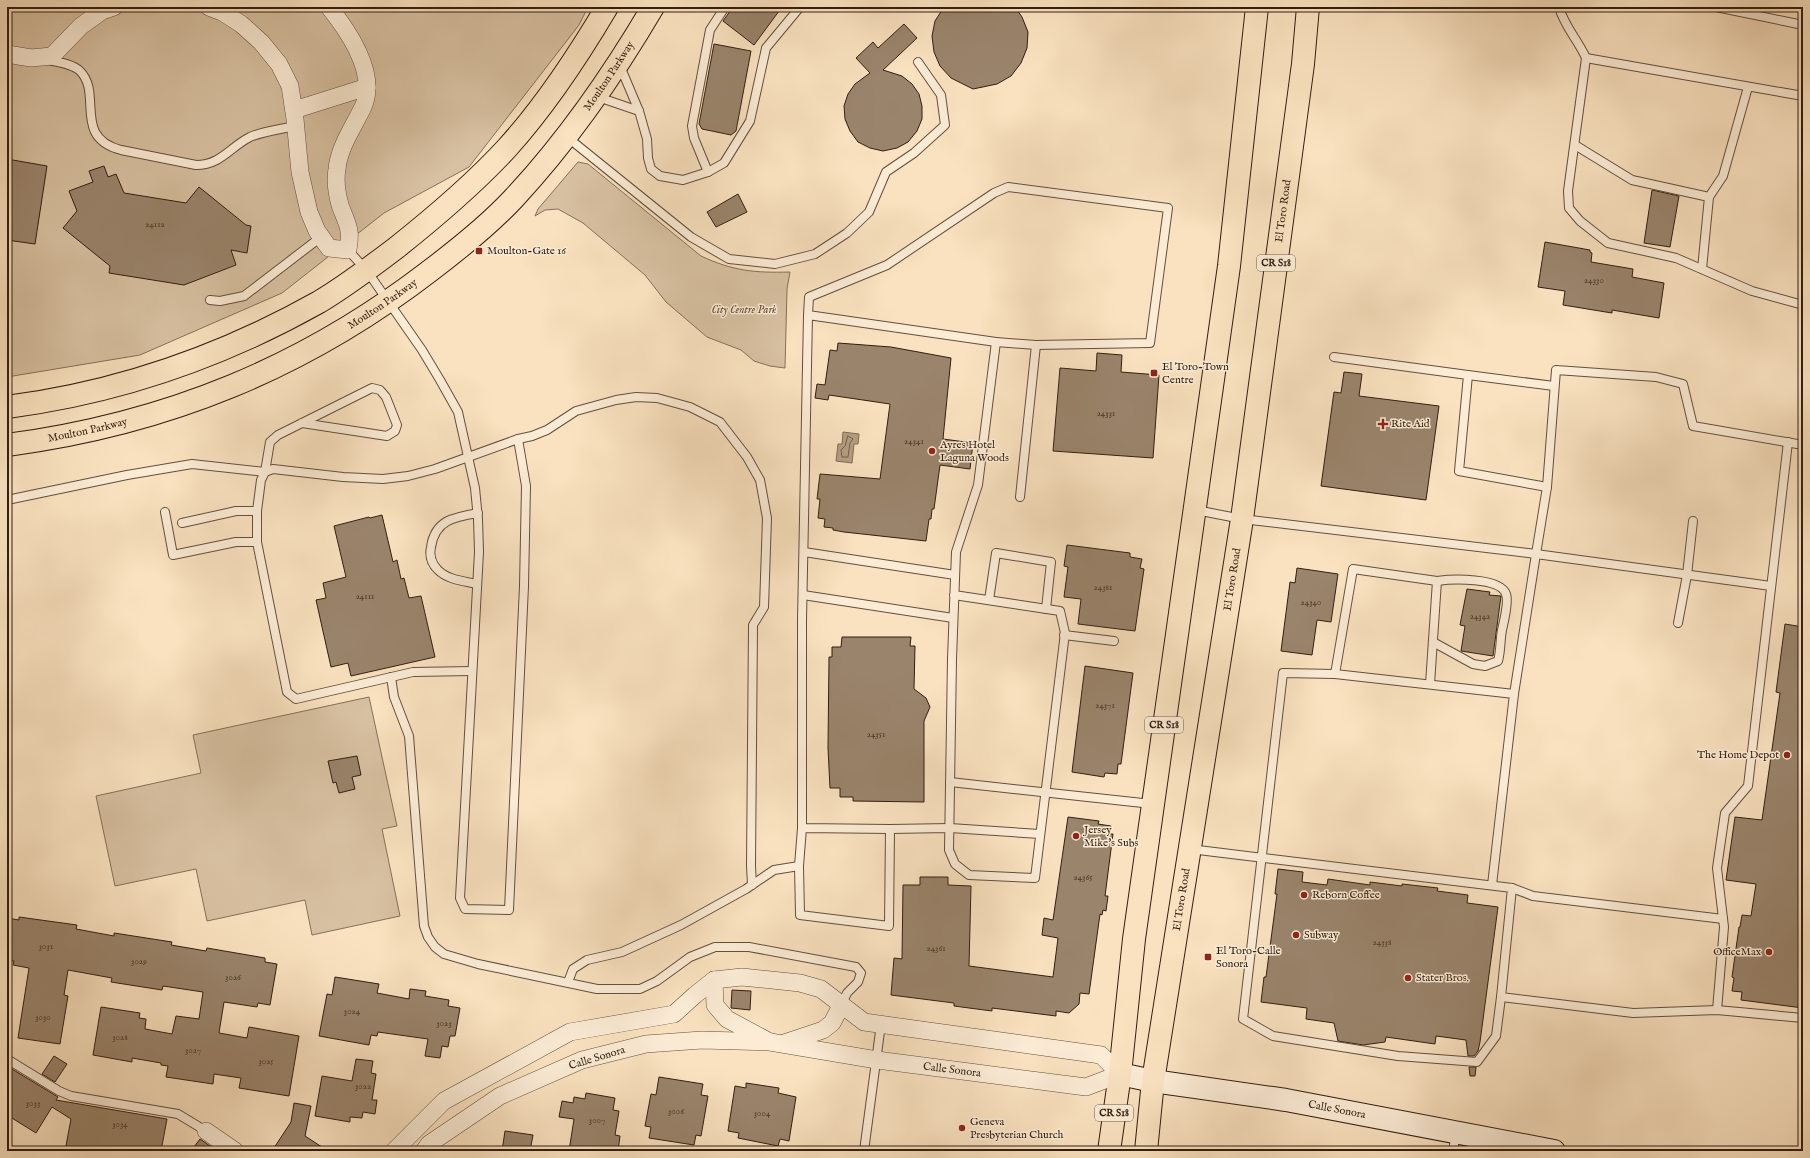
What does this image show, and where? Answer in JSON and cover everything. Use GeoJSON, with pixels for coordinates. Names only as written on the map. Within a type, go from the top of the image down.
{"type":"FeatureCollection","features":[{"type":"Feature","properties":{"kind":"main road"},"geometry":{"type":"LineString","coordinates":[[7,407],[90,392],[148,376],[210,354],[266,330],[320,302],[366,271],[424,226],[458,197],[507,148],[543,104],[586,43],[607,7]]}},
{"type":"Feature","properties":{"kind":"main road","name":"Moulton Parkway"},"geometry":{"type":"LineString","coordinates":[[7,445],[44,440],[103,428],[154,415],[211,396],[294,358],[350,328],[460,248],[513,199],[597,97],[653,7]]}},
{"type":"Feature","properties":{"kind":"main road","name":"CR S18"},"geometry":{"type":"LineString","coordinates":[[1109,1151],[1120,1074],[1134,939],[1229,266],[1257,7]]}},
{"type":"Feature","properties":{"kind":"main road","name":"El Toro Road"},"geometry":{"type":"LineString","coordinates":[[1146,1151],[1153,1081],[1242,519],[1302,72],[1308,7]]}},
{"type":"Feature","properties":{"kind":"street"},"geometry":{"type":"LineString","coordinates":[[7,54],[31,58],[52,56],[81,26],[102,11],[114,7]]}},
{"type":"Feature","properties":{"kind":"street"},"geometry":{"type":"LineString","coordinates":[[209,7],[222,12],[241,24],[261,42],[279,64],[290,86],[295,118],[300,172],[309,212],[321,237],[329,248],[348,250],[349,230],[340,204],[337,188],[337,168],[342,148],[364,104],[367,87],[366,72],[356,49],[339,19],[329,7]]}},
{"type":"Feature","properties":{"kind":"street"},"geometry":{"type":"LineString","coordinates":[[295,118],[367,87]]}},
{"type":"Feature","properties":{"kind":"street"},"geometry":{"type":"LineString","coordinates":[[394,1151],[444,1101],[570,1032],[674,1014],[714,980],[742,978],[800,984],[821,989],[841,1006],[864,1022],[1101,1055],[1120,1074]]}},
{"type":"Feature","properties":{"kind":"street","name":"Calle Sonora"},"geometry":{"type":"LineString","coordinates":[[714,980],[715,1005],[727,1019],[776,1043],[823,1030],[832,1024],[841,1006]]}},
{"type":"Feature","properties":{"kind":"street","name":"Calle Sonora"},"geometry":{"type":"LineString","coordinates":[[424,1151],[429,1144],[500,1096],[582,1060],[646,1044],[702,1040],[776,1043],[877,1060],[1086,1087],[1120,1074],[1153,1081],[1286,1100],[1455,1141],[1554,1151]]}},
{"type":"Feature","properties":{"kind":"street"},"geometry":{"type":"LineString","coordinates":[[206,1131],[235,1151]]}},
{"type":"Feature","properties":{"kind":"lane"},"geometry":{"type":"LineString","coordinates":[[708,172],[694,138],[692,126],[710,30],[725,7]]}},
{"type":"Feature","properties":{"kind":"lane"},"geometry":{"type":"LineString","coordinates":[[618,63],[639,111],[647,139],[648,158],[651,168],[660,176],[683,180],[708,172],[724,163],[750,121],[766,48],[800,7]]}},
{"type":"Feature","properties":{"kind":"lane"},"geometry":{"type":"LineString","coordinates":[[1559,7],[1562,19],[1581,47],[1586,58],[1568,191],[1570,208],[1580,221],[1608,243],[1676,258],[1752,291],[1803,305]]}},
{"type":"Feature","properties":{"kind":"lane"},"geometry":{"type":"LineString","coordinates":[[1716,7],[1803,25]]}},
{"type":"Feature","properties":{"kind":"lane"},"geometry":{"type":"LineString","coordinates":[[41,58],[74,67],[80,71],[87,84],[95,132],[110,147],[121,150],[196,165],[206,165],[215,162],[254,135],[295,118]]}},
{"type":"Feature","properties":{"kind":"lane"},"geometry":{"type":"LineString","coordinates":[[1586,58],[1803,96]]}},
{"type":"Feature","properties":{"kind":"lane"},"geometry":{"type":"LineString","coordinates":[[566,136],[691,237],[729,259],[775,264],[815,254],[847,233],[869,212],[886,172],[914,153],[944,125],[941,95],[918,62]]}},
{"type":"Feature","properties":{"kind":"lane"},"geometry":{"type":"LineString","coordinates":[[1702,269],[1709,197],[1723,176],[1748,87]]}},
{"type":"Feature","properties":{"kind":"lane"},"geometry":{"type":"LineString","coordinates":[[597,97],[639,111]]}},
{"type":"Feature","properties":{"kind":"lane"},"geometry":{"type":"LineString","coordinates":[[1575,145],[1632,180],[1709,197]]}},
{"type":"Feature","properties":{"kind":"lane"},"geometry":{"type":"LineString","coordinates":[[808,315],[996,342],[1036,346],[1150,343],[1168,208],[1008,187],[994,193],[887,265],[809,297],[808,315],[803,595],[802,828],[799,866],[800,915],[889,926],[890,829]]}},
{"type":"Feature","properties":{"kind":"lane"},"geometry":{"type":"LineString","coordinates":[[210,300],[220,301],[244,296],[321,237]]}},
{"type":"Feature","properties":{"kind":"lane"},"geometry":{"type":"LineString","coordinates":[[348,250],[366,271],[422,350],[440,380],[458,412],[469,457],[478,513],[479,552],[460,898],[465,909],[509,910],[524,586],[526,486],[518,439]]}},
{"type":"Feature","properties":{"kind":"lane"},"geometry":{"type":"LineString","coordinates":[[954,595],[1060,611],[1064,636],[1035,878],[969,874],[955,864],[950,850],[953,618],[954,595],[955,576],[956,552],[978,485],[996,342]]}},
{"type":"Feature","properties":{"kind":"lane"},"geometry":{"type":"LineString","coordinates":[[1020,497],[1036,346]]}},
{"type":"Feature","properties":{"kind":"lane"},"geometry":{"type":"LineString","coordinates":[[1334,357],[1554,386]]}},
{"type":"Feature","properties":{"kind":"lane"},"geometry":{"type":"LineString","coordinates":[[1492,885],[1514,694],[1547,487],[1556,370],[1656,377],[1683,384],[1694,426],[1803,445]]}},
{"type":"Feature","properties":{"kind":"lane"},"geometry":{"type":"LineString","coordinates":[[1468,375],[1459,471],[1547,487]]}},
{"type":"Feature","properties":{"kind":"lane"},"geometry":{"type":"LineString","coordinates":[[302,423],[387,436],[395,431],[397,425],[386,396],[380,390],[372,388],[302,423],[278,435],[270,442],[266,472],[261,480],[257,512],[256,542],[287,692],[296,699],[413,672],[472,671]]}},
{"type":"Feature","properties":{"kind":"lane"},"geometry":{"type":"LineString","coordinates":[[7,500],[127,475],[192,464],[266,472],[273,469],[281,469],[343,477],[383,479],[408,476],[469,457],[518,439],[532,436],[547,430],[576,411],[616,400],[636,397],[657,398],[690,407],[720,422],[736,441],[760,480],[767,518],[764,607],[753,626],[752,885]]}},
{"type":"Feature","properties":{"kind":"lane"},"geometry":{"type":"LineString","coordinates":[[1718,1010],[1724,927],[1717,868],[1725,813],[1748,786],[1788,442]]}},
{"type":"Feature","properties":{"kind":"lane"},"geometry":{"type":"LineString","coordinates":[[1194,510],[1242,519],[1536,554],[1771,586]]}},
{"type":"Feature","properties":{"kind":"lane"},"geometry":{"type":"LineString","coordinates":[[165,512],[174,555],[236,542],[256,542]]}},
{"type":"Feature","properties":{"kind":"lane"},"geometry":{"type":"LineString","coordinates":[[182,523],[236,512],[257,512]]}},
{"type":"Feature","properties":{"kind":"lane"},"geometry":{"type":"LineString","coordinates":[[477,584],[451,578],[438,570],[431,561],[430,551],[432,538],[438,528],[446,521],[458,516],[478,513]]}},
{"type":"Feature","properties":{"kind":"lane"},"geometry":{"type":"LineString","coordinates":[[1678,623],[1687,575],[1693,521]]}},
{"type":"Feature","properties":{"kind":"lane"},"geometry":{"type":"LineString","coordinates":[[804,552],[955,576]]}},
{"type":"Feature","properties":{"kind":"lane"},"geometry":{"type":"LineString","coordinates":[[989,600],[996,553],[1051,562],[1046,609]]}},
{"type":"Feature","properties":{"kind":"lane"},"geometry":{"type":"LineString","coordinates":[[1335,674],[1353,570],[1437,581],[1463,580],[1495,583],[1502,587],[1507,595],[1505,617],[1501,636],[1501,651],[1498,661],[1485,666],[1472,664],[1433,642]]}},
{"type":"Feature","properties":{"kind":"lane"},"geometry":{"type":"LineString","coordinates":[[1430,684],[1437,581]]}},
{"type":"Feature","properties":{"kind":"lane"},"geometry":{"type":"LineString","coordinates":[[803,595],[953,618]]}},
{"type":"Feature","properties":{"kind":"lane"},"geometry":{"type":"LineString","coordinates":[[1064,636],[1114,641]]}},
{"type":"Feature","properties":{"kind":"lane"},"geometry":{"type":"LineString","coordinates":[[1512,888],[1496,1036],[1477,1062],[1398,1056],[1273,1036],[1243,1019],[1284,673],[1335,674],[1514,694]]}},
{"type":"Feature","properties":{"kind":"lane"},"geometry":{"type":"LineString","coordinates":[[391,677],[394,697],[410,736],[424,926],[428,937],[435,947],[444,954],[478,964],[597,989],[640,989],[657,981],[696,954],[715,947],[750,947],[856,967],[861,973],[858,982],[847,993],[841,1006]]}},
{"type":"Feature","properties":{"kind":"lane"},"geometry":{"type":"LineString","coordinates":[[950,782],[1153,804]]}},
{"type":"Feature","properties":{"kind":"lane"},"geometry":{"type":"LineString","coordinates":[[802,828],[950,828],[1040,834]]}},
{"type":"Feature","properties":{"kind":"lane"},"geometry":{"type":"LineString","coordinates":[[1189,849],[1492,885],[1512,888],[1532,896],[1723,919]]}},
{"type":"Feature","properties":{"kind":"lane"},"geometry":{"type":"LineString","coordinates":[[568,982],[573,969],[587,960],[622,952],[681,925],[752,885],[774,870],[799,866]]}},
{"type":"Feature","properties":{"kind":"lane"},"geometry":{"type":"LineString","coordinates":[[1501,997],[1633,1013],[1718,1010],[1803,1018]]}},
{"type":"Feature","properties":{"kind":"lane"},"geometry":{"type":"LineString","coordinates":[[864,1151],[881,1024]]}},
{"type":"Feature","properties":{"kind":"lane"},"geometry":{"type":"LineString","coordinates":[[7,1059],[59,1091],[71,1096],[178,1114],[206,1131]]}},
{"type":"Feature","properties":{"kind":"green space"},"geometry":{"type":"Polygon","coordinates":[[[7,7],[588,7],[579,25],[469,167],[384,213],[282,293],[140,355],[7,377],[7,7]]]}},
{"type":"Feature","properties":{"kind":"green space","name":"City Centre Park"},"geometry":{"type":"Polygon","coordinates":[[[578,162],[588,164],[701,256],[723,265],[744,270],[790,272],[787,289],[785,368],[770,366],[754,361],[741,350],[707,337],[666,302],[645,275],[583,223],[558,209],[545,210],[535,216],[538,209],[578,162]]]}},
{"type":"Feature","properties":{"kind":"green space"},"geometry":{"type":"Polygon","coordinates":[[[369,697],[397,826],[382,829],[400,916],[312,935],[305,900],[207,921],[196,869],[115,886],[96,796],[201,773],[193,735],[369,697]]]}},
{"type":"Feature","properties":{"kind":"water"},"geometry":{"type":"Polygon","coordinates":[[[843,432],[859,434],[858,444],[854,444],[852,463],[836,461],[838,444],[842,444],[843,432]]]}},
{"type":"Feature","properties":{"kind":"building"},"geometry":{"type":"Polygon","coordinates":[[[733,7],[782,7],[754,45],[723,21],[733,7]]]}},
{"type":"Feature","properties":{"kind":"building"},"geometry":{"type":"Polygon","coordinates":[[[944,7],[1015,7],[1022,17],[1028,32],[1027,48],[1021,63],[1011,76],[997,84],[973,89],[951,78],[940,66],[934,52],[932,36],[935,21],[944,7]]]}},
{"type":"Feature","properties":{"kind":"building"},"geometry":{"type":"Polygon","coordinates":[[[904,24],[917,38],[883,70],[902,76],[912,84],[919,94],[922,106],[922,119],[917,131],[908,142],[897,148],[883,151],[870,148],[858,142],[850,131],[845,119],[844,106],[848,94],[855,84],[870,73],[856,58],[873,42],[878,48],[904,24]]]}},
{"type":"Feature","properties":{"kind":"building"},"geometry":{"type":"Polygon","coordinates":[[[714,44],[751,51],[736,131],[731,135],[702,129],[699,124],[714,44]]]}},
{"type":"Feature","properties":{"kind":"building"},"geometry":{"type":"Polygon","coordinates":[[[7,159],[47,166],[35,244],[7,240],[7,159]]]}},
{"type":"Feature","properties":{"kind":"building"},"geometry":{"type":"Polygon","coordinates":[[[104,166],[108,177],[116,174],[124,193],[186,203],[199,187],[246,225],[251,226],[247,253],[231,250],[236,265],[184,285],[109,273],[110,266],[63,228],[77,211],[69,191],[93,182],[89,171],[104,166]]]}},
{"type":"Feature","properties":{"kind":"building"},"geometry":{"type":"Polygon","coordinates":[[[1652,190],[1679,196],[1670,247],[1644,243],[1652,190]]]}},
{"type":"Feature","properties":{"kind":"building"},"geometry":{"type":"Polygon","coordinates":[[[738,194],[747,212],[716,227],[707,212],[738,194]]]}},
{"type":"Feature","properties":{"kind":"building"},"geometry":{"type":"Polygon","coordinates":[[[1545,242],[1590,250],[1592,253],[1591,262],[1633,269],[1632,277],[1664,283],[1659,318],[1612,310],[1612,313],[1563,305],[1565,291],[1538,287],[1545,242]]]}},
{"type":"Feature","properties":{"kind":"building"},"geometry":{"type":"Polygon","coordinates":[[[838,343],[891,347],[951,358],[943,439],[973,443],[970,469],[940,465],[934,509],[932,509],[931,519],[929,519],[926,541],[833,530],[833,528],[824,527],[825,519],[818,518],[820,499],[817,499],[820,474],[880,479],[890,404],[829,395],[828,400],[815,398],[817,384],[825,385],[830,350],[837,351],[838,343]]]}},
{"type":"Feature","properties":{"kind":"building"},"geometry":{"type":"Polygon","coordinates":[[[1097,353],[1122,355],[1121,372],[1159,375],[1153,458],[1053,451],[1060,368],[1096,371],[1097,353]]]}},
{"type":"Feature","properties":{"kind":"building","name":"Rite Aid"},"geometry":{"type":"Polygon","coordinates":[[[1344,372],[1362,374],[1359,396],[1439,406],[1426,500],[1321,486],[1334,392],[1341,393],[1344,372]]]}},
{"type":"Feature","properties":{"kind":"building"},"geometry":{"type":"Polygon","coordinates":[[[382,515],[393,562],[397,560],[401,579],[404,578],[409,598],[421,596],[435,657],[351,676],[348,663],[331,667],[316,600],[326,598],[323,583],[346,577],[334,526],[382,515]]]}},
{"type":"Feature","properties":{"kind":"building"},"geometry":{"type":"Polygon","coordinates":[[[1067,545],[1130,553],[1130,557],[1142,559],[1140,568],[1144,569],[1135,631],[1078,624],[1081,599],[1064,597],[1068,567],[1064,566],[1067,545]]]}},
{"type":"Feature","properties":{"kind":"building"},"geometry":{"type":"Polygon","coordinates":[[[1297,568],[1338,574],[1331,622],[1317,620],[1312,655],[1281,651],[1290,582],[1295,583],[1297,568]]]}},
{"type":"Feature","properties":{"kind":"building"},"geometry":{"type":"Polygon","coordinates":[[[1467,589],[1490,592],[1489,595],[1501,596],[1493,656],[1461,651],[1465,626],[1460,625],[1467,589]]]}},
{"type":"Feature","properties":{"kind":"building","name":"The Home Depot"},"geometry":{"type":"Polygon","coordinates":[[[1785,624],[1803,627],[1803,1008],[1741,1000],[1742,992],[1732,991],[1734,978],[1732,977],[1739,927],[1742,915],[1751,916],[1756,884],[1726,880],[1735,817],[1762,820],[1780,693],[1776,692],[1785,624]]]}},
{"type":"Feature","properties":{"kind":"building"},"geometry":{"type":"Polygon","coordinates":[[[842,637],[911,637],[910,646],[915,646],[914,689],[926,698],[930,707],[924,721],[924,802],[853,801],[853,797],[840,797],[840,788],[830,788],[828,748],[829,657],[832,657],[832,647],[841,647],[842,637]]]}},
{"type":"Feature","properties":{"kind":"building"},"geometry":{"type":"Polygon","coordinates":[[[1085,666],[1133,673],[1121,764],[1118,764],[1117,774],[1105,773],[1104,777],[1072,772],[1085,666]]]}},
{"type":"Feature","properties":{"kind":"building"},"geometry":{"type":"Polygon","coordinates":[[[357,756],[361,775],[352,777],[355,789],[339,793],[336,782],[333,783],[328,761],[357,756]]]}},
{"type":"Feature","properties":{"kind":"building"},"geometry":{"type":"Polygon","coordinates":[[[1068,817],[1099,821],[1098,824],[1111,826],[1110,834],[1113,834],[1105,896],[1108,896],[1106,911],[1103,910],[1102,915],[1100,914],[1089,994],[1080,993],[1079,1004],[1069,1013],[1056,1011],[1056,1016],[992,1008],[992,1011],[954,1006],[954,1003],[891,995],[894,958],[902,959],[903,885],[920,885],[920,877],[948,877],[948,885],[971,886],[969,966],[1053,977],[1058,938],[1042,935],[1044,918],[1053,920],[1068,817]]]}},
{"type":"Feature","properties":{"kind":"building"},"geometry":{"type":"Polygon","coordinates":[[[1278,869],[1303,872],[1302,882],[1327,885],[1328,879],[1370,885],[1370,882],[1438,888],[1437,891],[1468,895],[1467,903],[1498,907],[1480,1042],[1478,1051],[1474,1056],[1468,1056],[1466,1040],[1436,1036],[1435,1044],[1386,1037],[1385,1042],[1363,1045],[1338,1041],[1334,1023],[1306,1019],[1307,1008],[1261,1002],[1264,977],[1266,977],[1277,894],[1275,894],[1278,869]]]}},
{"type":"Feature","properties":{"kind":"building"},"geometry":{"type":"Polygon","coordinates":[[[19,917],[77,925],[76,929],[114,936],[114,933],[172,942],[171,945],[206,951],[207,948],[265,958],[265,962],[277,964],[270,1005],[258,1003],[257,1007],[224,1002],[219,1033],[247,1038],[249,1027],[299,1036],[289,1096],[239,1088],[241,1078],[214,1074],[213,1084],[166,1077],[168,1066],[161,1065],[161,1063],[132,1058],[132,1062],[93,1055],[101,1007],[140,1013],[139,1018],[146,1019],[145,1029],[172,1034],[176,1016],[199,1019],[203,992],[163,986],[162,990],[111,982],[112,978],[68,970],[64,995],[68,996],[60,1044],[18,1038],[29,968],[13,965],[14,961],[7,960],[7,918],[19,920],[19,917]]]}},
{"type":"Feature","properties":{"kind":"building"},"geometry":{"type":"Polygon","coordinates":[[[335,977],[379,984],[377,993],[409,999],[410,989],[426,991],[425,996],[449,1000],[448,1006],[460,1008],[455,1036],[450,1036],[448,1047],[442,1046],[440,1058],[425,1056],[428,1039],[378,1032],[377,1036],[371,1035],[369,1045],[319,1036],[327,994],[332,995],[335,977]]]}},
{"type":"Feature","properties":{"kind":"building"},"geometry":{"type":"Polygon","coordinates":[[[732,990],[751,991],[750,1010],[731,1008],[732,990]]]}},
{"type":"Feature","properties":{"kind":"building"},"geometry":{"type":"Polygon","coordinates":[[[54,1056],[67,1064],[55,1082],[42,1074],[54,1056]]]}},
{"type":"Feature","properties":{"kind":"building"},"geometry":{"type":"Polygon","coordinates":[[[356,1059],[373,1061],[371,1073],[376,1074],[372,1100],[377,1100],[375,1114],[363,1112],[362,1118],[350,1117],[350,1122],[315,1116],[322,1076],[352,1081],[356,1059]]]}},
{"type":"Feature","properties":{"kind":"building"},"geometry":{"type":"Polygon","coordinates":[[[7,1066],[58,1097],[56,1100],[167,1119],[161,1151],[107,1151],[82,1147],[81,1151],[65,1151],[71,1119],[52,1107],[36,1133],[7,1115],[7,1066]]]}},
{"type":"Feature","properties":{"kind":"building"},"geometry":{"type":"Polygon","coordinates":[[[1469,1067],[1476,1067],[1475,1076],[1470,1076],[1469,1067]]]}},
{"type":"Feature","properties":{"kind":"building"},"geometry":{"type":"Polygon","coordinates":[[[659,1077],[703,1084],[701,1095],[708,1096],[701,1136],[696,1135],[694,1145],[649,1138],[651,1127],[645,1126],[651,1094],[656,1095],[659,1077]]]}},
{"type":"Feature","properties":{"kind":"building"},"geometry":{"type":"Polygon","coordinates":[[[746,1083],[779,1088],[778,1093],[796,1097],[789,1141],[780,1139],[778,1146],[738,1138],[739,1133],[728,1131],[735,1086],[746,1088],[746,1083]]]}},
{"type":"Feature","properties":{"kind":"building"},"geometry":{"type":"Polygon","coordinates":[[[586,1093],[615,1098],[613,1110],[619,1111],[615,1135],[620,1136],[618,1151],[569,1151],[574,1119],[559,1117],[562,1101],[573,1103],[574,1097],[585,1099],[586,1093]]]}},
{"type":"Feature","properties":{"kind":"building"},"geometry":{"type":"Polygon","coordinates":[[[294,1103],[311,1106],[305,1136],[328,1151],[272,1151],[291,1122],[294,1103]]]}},
{"type":"Feature","properties":{"kind":"building"},"geometry":{"type":"Polygon","coordinates":[[[505,1131],[533,1135],[530,1151],[502,1151],[505,1131]]]}},
{"type":"Feature","properties":{"kind":"building"},"geometry":{"type":"Polygon","coordinates":[[[200,1139],[217,1151],[191,1151],[200,1139]]]}},
{"type":"Feature","properties":{"kind":"place","name":"Moulton-Gate 16"},"geometry":{"type":"Point","coordinates":[479,251]}},
{"type":"Feature","properties":{"kind":"place","name":"El Toro-Town Centre"},"geometry":{"type":"Point","coordinates":[1154,373]}},
{"type":"Feature","properties":{"kind":"place","name":"Rite Aid"},"geometry":{"type":"Point","coordinates":[1383,424]}},
{"type":"Feature","properties":{"kind":"place","name":"Ayres Hotel Laguna Woods"},"geometry":{"type":"Point","coordinates":[932,451]}},
{"type":"Feature","properties":{"kind":"place","name":"The Home Depot"},"geometry":{"type":"Point","coordinates":[1787,755]}},
{"type":"Feature","properties":{"kind":"place","name":"Jersey Mike's Subs"},"geometry":{"type":"Point","coordinates":[1076,836]}},
{"type":"Feature","properties":{"kind":"place","name":"Reborn Coffee"},"geometry":{"type":"Point","coordinates":[1304,895]}},
{"type":"Feature","properties":{"kind":"place","name":"Subway"},"geometry":{"type":"Point","coordinates":[1296,935]}},
{"type":"Feature","properties":{"kind":"place","name":"OfficeMax"},"geometry":{"type":"Point","coordinates":[1769,952]}},
{"type":"Feature","properties":{"kind":"place","name":"El Toro-Calle Sonora"},"geometry":{"type":"Point","coordinates":[1208,957]}},
{"type":"Feature","properties":{"kind":"place","name":"Stater Bros."},"geometry":{"type":"Point","coordinates":[1408,978]}},
{"type":"Feature","properties":{"kind":"place","name":"Geneva Presbyterian Church"},"geometry":{"type":"Point","coordinates":[962,1128]}}]}
